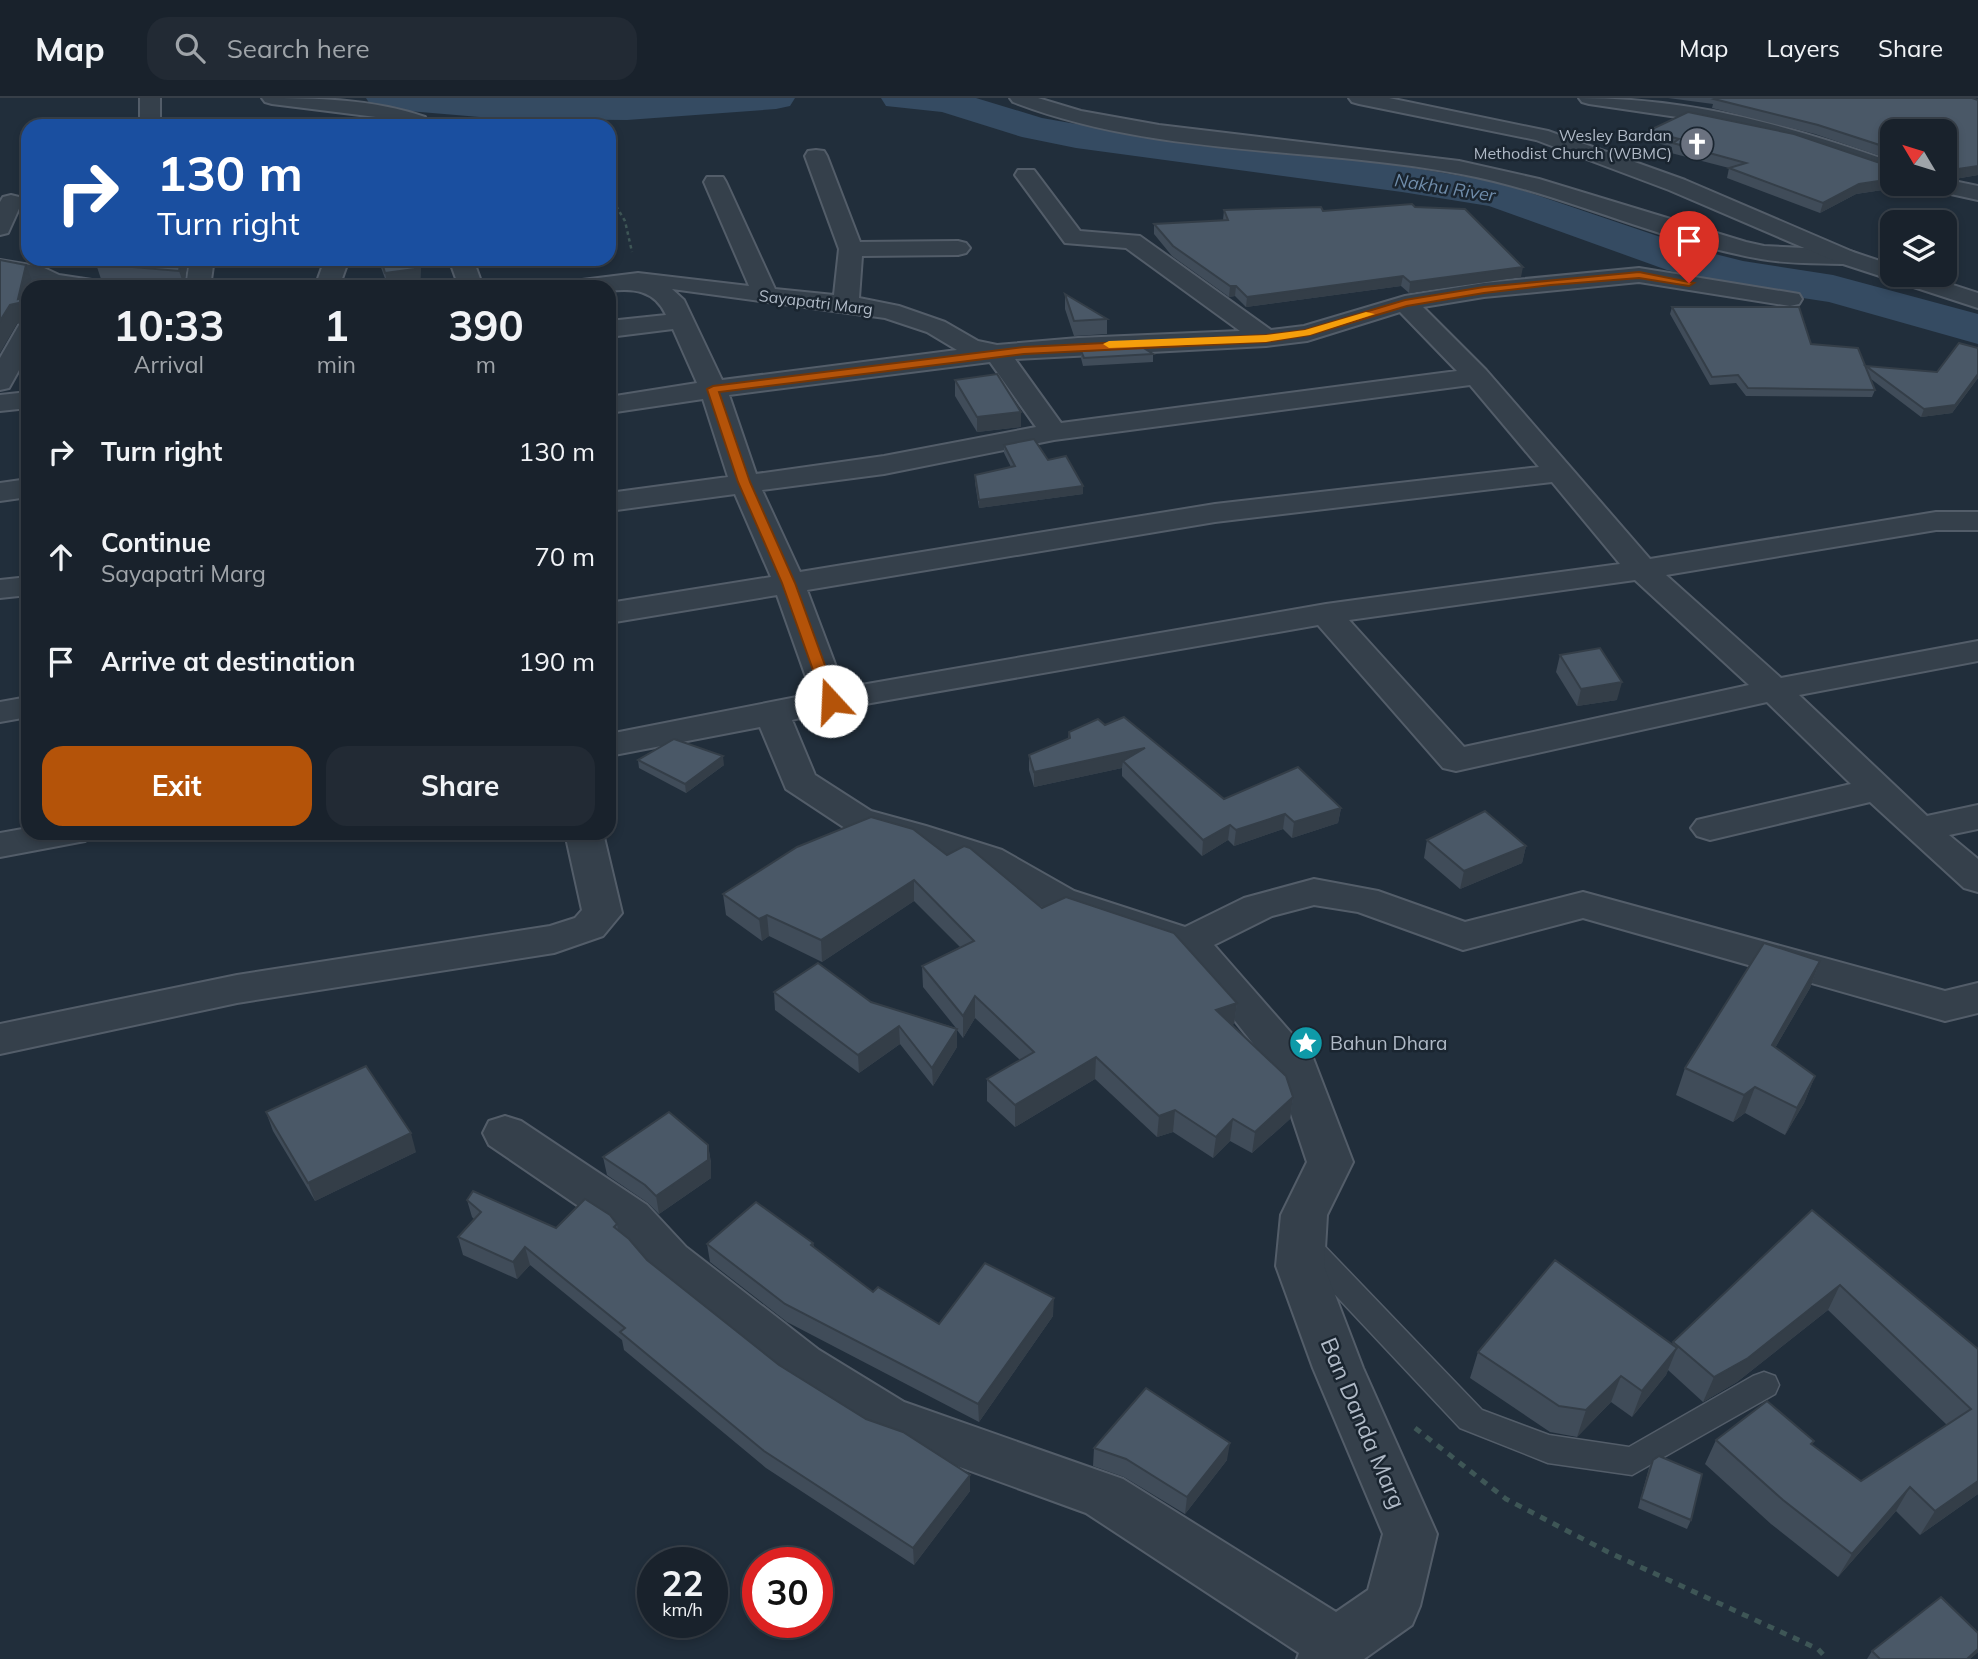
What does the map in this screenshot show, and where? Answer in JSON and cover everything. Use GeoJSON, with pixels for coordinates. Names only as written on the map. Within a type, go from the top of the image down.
{"type":"FeatureCollection","features":[{"type":"Feature","properties":{"kind":"street"},"geometry":{"type":"LineString","coordinates":[[150,98],[150,119]]}},
{"type":"Feature","properties":{"kind":"street"},"geometry":{"type":"LineString","coordinates":[[272,98],[395,113],[412,119]]}},
{"type":"Feature","properties":{"kind":"street"},"geometry":{"type":"LineString","coordinates":[[1020,98],[1055,113],[1104,124],[1457,167],[1509,177],[1744,249],[1764,253],[1845,257]]}},
{"type":"Feature","properties":{"kind":"street"},"geometry":{"type":"LineString","coordinates":[[1359,98],[1541,135],[1676,185],[1845,257],[1880,269]]}},
{"type":"Feature","properties":{"kind":"street"},"geometry":{"type":"LineString","coordinates":[[1589,98],[1732,120],[1830,146],[1880,165]]}},
{"type":"Feature","properties":{"kind":"street"},"geometry":{"type":"LineString","coordinates":[[816,156],[850,249],[846,303]]}},
{"type":"Feature","properties":{"kind":"street"},"geometry":{"type":"LineString","coordinates":[[1026,175],[1073,238],[1132,241],[1266,338]]}},
{"type":"Feature","properties":{"kind":"street"},"geometry":{"type":"LineString","coordinates":[[715,182],[766,296]]}},
{"type":"Feature","properties":{"kind":"street"},"geometry":{"type":"LineString","coordinates":[[1957,188],[1978,193]]}},
{"type":"Feature","properties":{"kind":"street"},"geometry":{"type":"LineString","coordinates":[[0,228],[10,202]]}},
{"type":"Feature","properties":{"kind":"street"},"geometry":{"type":"LineString","coordinates":[[850,249],[958,248]]}},
{"type":"Feature","properties":{"kind":"street"},"geometry":{"type":"LineString","coordinates":[[0,267],[36,279],[98,275]]}},
{"type":"Feature","properties":{"kind":"street","name":"Sayapatri Marg"},"geometry":{"type":"LineString","coordinates":[[616,283],[638,280],[671,282],[766,296],[846,303],[890,311],[936,327],[970,347],[997,353],[1078,346],[1266,338],[1307,333],[1405,303],[1484,290],[1639,275],[1790,299]]}},
{"type":"Feature","properties":{"kind":"street"},"geometry":{"type":"LineString","coordinates":[[638,280],[672,300],[713,389],[744,482],[789,583],[831,701]]}},
{"type":"Feature","properties":{"kind":"street"},"geometry":{"type":"LineString","coordinates":[[1935,287],[1978,301]]}},
{"type":"Feature","properties":{"kind":"street"},"geometry":{"type":"LineString","coordinates":[[1405,303],[1477,376],[1642,570],[1774,690],[1919,829],[1978,879]]}},
{"type":"Feature","properties":{"kind":"street"},"geometry":{"type":"LineString","coordinates":[[616,328],[680,321]]}},
{"type":"Feature","properties":{"kind":"street"},"geometry":{"type":"LineString","coordinates":[[0,335],[21,330]]}},
{"type":"Feature","properties":{"kind":"street"},"geometry":{"type":"LineString","coordinates":[[0,382],[21,342]]}},
{"type":"Feature","properties":{"kind":"street"},"geometry":{"type":"LineString","coordinates":[[616,404],[997,353],[1054,432]]}},
{"type":"Feature","properties":{"kind":"street"},"geometry":{"type":"LineString","coordinates":[[616,501],[884,465],[1054,432],[1477,376]]}},
{"type":"Feature","properties":{"kind":"street"},"geometry":{"type":"LineString","coordinates":[[0,403],[21,401]]}},
{"type":"Feature","properties":{"kind":"street"},"geometry":{"type":"LineString","coordinates":[[616,612],[1216,513],[1559,473]]}},
{"type":"Feature","properties":{"kind":"street"},"geometry":{"type":"LineString","coordinates":[[0,492],[21,489]]}},
{"type":"Feature","properties":{"kind":"street"},"geometry":{"type":"LineString","coordinates":[[616,744],[831,701],[1326,614],[1642,570],[1937,522],[1978,521]]}},
{"type":"Feature","properties":{"kind":"street"},"geometry":{"type":"LineString","coordinates":[[0,589],[21,587]]}},
{"type":"Feature","properties":{"kind":"street"},"geometry":{"type":"LineString","coordinates":[[1326,614],[1457,760],[1774,690],[1978,651]]}},
{"type":"Feature","properties":{"kind":"street"},"geometry":{"type":"LineString","coordinates":[[0,712],[21,708]]}},
{"type":"Feature","properties":{"kind":"street"},"geometry":{"type":"LineString","coordinates":[[772,714],[799,781],[858,820],[913,834],[989,859],[1060,900],[1188,942],[1258,907],[1314,892],[1364,900],[1463,936],[1583,905],[1945,1006],[1978,998]]}},
{"type":"Feature","properties":{"kind":"street"},"geometry":{"type":"LineString","coordinates":[[1710,828],[1878,789]]}},
{"type":"Feature","properties":{"kind":"street"},"geometry":{"type":"LineString","coordinates":[[1919,829],[1978,817]]}},
{"type":"Feature","properties":{"kind":"street"},"geometry":{"type":"LineString","coordinates":[[0,845],[30,840]]}},
{"type":"Feature","properties":{"kind":"street"},"geometry":{"type":"LineString","coordinates":[[0,1039],[237,989],[554,939],[589,927],[602,913],[586,840]]}},
{"type":"Feature","properties":{"kind":"street","name":"Ban Danda Marg"},"geometry":{"type":"LineString","coordinates":[[1188,942],[1243,1002],[1298,1069],[1330,1162],[1304,1215],[1300,1266],[1338,1368],[1409,1534],[1392,1606],[1331,1652]]}},
{"type":"Feature","properties":{"kind":"street"},"geometry":{"type":"LineString","coordinates":[[505,1133],[631,1219],[669,1261],[801,1365],[887,1418],[1104,1496],[1331,1652]]}},
{"type":"Feature","properties":{"kind":"lane"},"geometry":{"type":"LineString","coordinates":[[1301,1240],[1471,1419],[1548,1449],[1632,1461],[1764,1385]]}},
{"type":"Feature","properties":{"kind":"path"},"geometry":{"type":"LineString","coordinates":[[616,202],[626,222],[638,280]]}},
{"type":"Feature","properties":{"kind":"path"},"geometry":{"type":"LineString","coordinates":[[1411,1426],[1506,1499],[1608,1552],[1818,1649],[1827,1659]]}},
{"type":"Feature","properties":{"kind":"building"},"geometry":{"type":"Polygon","coordinates":[[[1972,98],[1978,100],[1978,166],[1957,169],[1957,119],[1880,119],[1880,145],[1818,125],[1714,99],[1972,98]]]}},
{"type":"Feature","properties":{"kind":"building"},"geometry":{"type":"Polygon","coordinates":[[[1688,112],[1794,134],[1880,163],[1880,181],[1859,184],[1823,203],[1729,168],[1746,163],[1673,143],[1679,139],[1648,131],[1688,112]]]}},
{"type":"Feature","properties":{"kind":"building"},"geometry":{"type":"Polygon","coordinates":[[[1412,204],[1415,207],[1465,209],[1523,267],[1410,282],[1403,276],[1247,297],[1236,286],[1230,286],[1173,246],[1154,224],[1228,220],[1224,210],[1321,207],[1323,211],[1412,204]]]}},
{"type":"Feature","properties":{"kind":"building"},"geometry":{"type":"Polygon","coordinates":[[[0,260],[26,266],[18,299],[21,298],[21,302],[10,305],[0,321],[0,260]]]}},
{"type":"Feature","properties":{"kind":"building"},"geometry":{"type":"Polygon","coordinates":[[[120,266],[180,266],[179,271],[120,266]]]}},
{"type":"Feature","properties":{"kind":"building"},"geometry":{"type":"Polygon","coordinates":[[[383,266],[415,266],[415,269],[385,273],[383,266]]]}},
{"type":"Feature","properties":{"kind":"building"},"geometry":{"type":"Polygon","coordinates":[[[1065,294],[1107,319],[1074,321],[1065,294]]]}},
{"type":"Feature","properties":{"kind":"building"},"geometry":{"type":"Polygon","coordinates":[[[1672,307],[1799,307],[1811,344],[1858,348],[1875,390],[1748,388],[1738,375],[1712,377],[1672,307]]]}},
{"type":"Feature","properties":{"kind":"building"},"geometry":{"type":"Polygon","coordinates":[[[1959,343],[1978,348],[1978,374],[1955,405],[1924,409],[1866,366],[1937,372],[1959,343]]]}},
{"type":"Feature","properties":{"kind":"building"},"geometry":{"type":"Polygon","coordinates":[[[1142,347],[1153,354],[1084,358],[1081,351],[1142,347]]]}},
{"type":"Feature","properties":{"kind":"building"},"geometry":{"type":"Polygon","coordinates":[[[997,374],[1021,412],[977,417],[955,380],[997,374]]]}},
{"type":"Feature","properties":{"kind":"building"},"geometry":{"type":"Polygon","coordinates":[[[1034,439],[1048,460],[1066,456],[1083,486],[979,500],[975,475],[1015,466],[1004,445],[1034,439]]]}},
{"type":"Feature","properties":{"kind":"building"},"geometry":{"type":"Polygon","coordinates":[[[1600,648],[1622,682],[1581,689],[1560,655],[1600,648]]]}},
{"type":"Feature","properties":{"kind":"building"},"geometry":{"type":"Polygon","coordinates":[[[1124,717],[1224,799],[1298,767],[1341,808],[1294,822],[1285,814],[1236,830],[1230,825],[1203,840],[1123,761],[1145,748],[1034,772],[1029,755],[1070,738],[1069,732],[1098,719],[1105,725],[1124,717]]]}},
{"type":"Feature","properties":{"kind":"building"},"geometry":{"type":"Polygon","coordinates":[[[674,739],[723,756],[685,784],[638,760],[674,739]]]}},
{"type":"Feature","properties":{"kind":"building"},"geometry":{"type":"Polygon","coordinates":[[[1485,811],[1526,846],[1464,871],[1427,840],[1485,811]]]}},
{"type":"Feature","properties":{"kind":"building"},"geometry":{"type":"Polygon","coordinates":[[[871,817],[913,829],[947,855],[964,846],[970,848],[1042,908],[1066,897],[1174,933],[1237,1003],[1216,1010],[1286,1076],[1293,1097],[1255,1132],[1233,1119],[1216,1137],[1175,1110],[1159,1116],[1096,1057],[1015,1105],[987,1079],[1034,1052],[975,996],[963,1016],[922,966],[974,941],[914,880],[821,940],[767,915],[759,919],[723,894],[797,847],[871,817]]]}},
{"type":"Feature","properties":{"kind":"building"},"geometry":{"type":"Polygon","coordinates":[[[1764,943],[1820,961],[1772,1045],[1815,1076],[1797,1108],[1755,1087],[1744,1095],[1685,1068],[1764,943]]]}},
{"type":"Feature","properties":{"kind":"building"},"geometry":{"type":"Polygon","coordinates":[[[818,963],[871,1002],[957,1029],[932,1068],[899,1026],[858,1055],[774,992],[818,963]]]}},
{"type":"Feature","properties":{"kind":"building"},"geometry":{"type":"Polygon","coordinates":[[[366,1066],[411,1133],[308,1183],[266,1112],[366,1066]]]}},
{"type":"Feature","properties":{"kind":"building"},"geometry":{"type":"Polygon","coordinates":[[[669,1112],[708,1145],[708,1160],[656,1196],[645,1185],[603,1157],[669,1112]]]}},
{"type":"Feature","properties":{"kind":"building"},"geometry":{"type":"Polygon","coordinates":[[[473,1191],[556,1228],[585,1199],[610,1215],[617,1224],[614,1227],[629,1239],[647,1260],[779,1365],[866,1419],[903,1432],[970,1475],[913,1548],[764,1451],[620,1332],[625,1328],[525,1247],[513,1262],[458,1237],[481,1212],[467,1200],[473,1191]]]}},
{"type":"Feature","properties":{"kind":"building"},"geometry":{"type":"Polygon","coordinates":[[[756,1202],[813,1243],[811,1245],[873,1292],[878,1287],[939,1324],[985,1263],[1054,1298],[978,1404],[785,1304],[707,1244],[756,1202]]]}},
{"type":"Feature","properties":{"kind":"building"},"geometry":{"type":"Polygon","coordinates":[[[1812,1210],[1978,1349],[1978,1481],[1935,1511],[1910,1487],[1852,1554],[1783,1500],[1716,1440],[1767,1401],[1814,1441],[1811,1444],[1861,1481],[1971,1409],[1840,1285],[1748,1358],[1714,1377],[1673,1342],[1812,1210]]]}},
{"type":"Feature","properties":{"kind":"building"},"geometry":{"type":"Polygon","coordinates":[[[1555,1260],[1677,1348],[1642,1391],[1621,1376],[1586,1410],[1559,1406],[1478,1352],[1555,1260]]]}},
{"type":"Feature","properties":{"kind":"building"},"geometry":{"type":"Polygon","coordinates":[[[1146,1388],[1230,1443],[1187,1497],[1126,1459],[1094,1448],[1146,1388]]]}},
{"type":"Feature","properties":{"kind":"building"},"geometry":{"type":"Polygon","coordinates":[[[1659,1456],[1702,1474],[1691,1520],[1641,1499],[1653,1460],[1659,1456]]]}},
{"type":"Feature","properties":{"kind":"building"},"geometry":{"type":"Polygon","coordinates":[[[1941,1597],[1978,1633],[1978,1649],[1967,1659],[1880,1659],[1872,1651],[1941,1597]]]}},
{"type":"Feature","properties":{"kind":"waterway","name":"Nakhu River"},"geometry":{"type":"LineString","coordinates":[[385,98],[503,107],[627,108],[776,98]]}},
{"type":"Feature","properties":{"kind":"waterway","name":"Nakhu River"},"geometry":{"type":"LineString","coordinates":[[900,98],[946,101],[1036,129],[1076,136],[1402,179],[1498,195],[1683,260],[1743,275],[1833,289],[1978,329]]}},
{"type":"Feature","properties":{"kind":"slow traffic"},"geometry":{"type":"LineString","coordinates":[[1109,344],[1266,338],[1307,333],[1369,314]]}},
{"type":"Feature","properties":{"kind":"place","name":"Wesley Bardan Methodist Church (WBMC)"},"geometry":{"type":"Point","coordinates":[1697,144]}},
{"type":"Feature","properties":{"kind":"place","name":"Bahun Dhara"},"geometry":{"type":"Point","coordinates":[1306,1043]}},
{"type":"Feature","properties":{"kind":"route"},"geometry":{"type":"LineString","coordinates":[[831,701],[789,583],[744,482],[713,389],[1024,350],[1266,338],[1307,333],[1405,303],[1551,282],[1639,275],[1689,283]]}}]}
